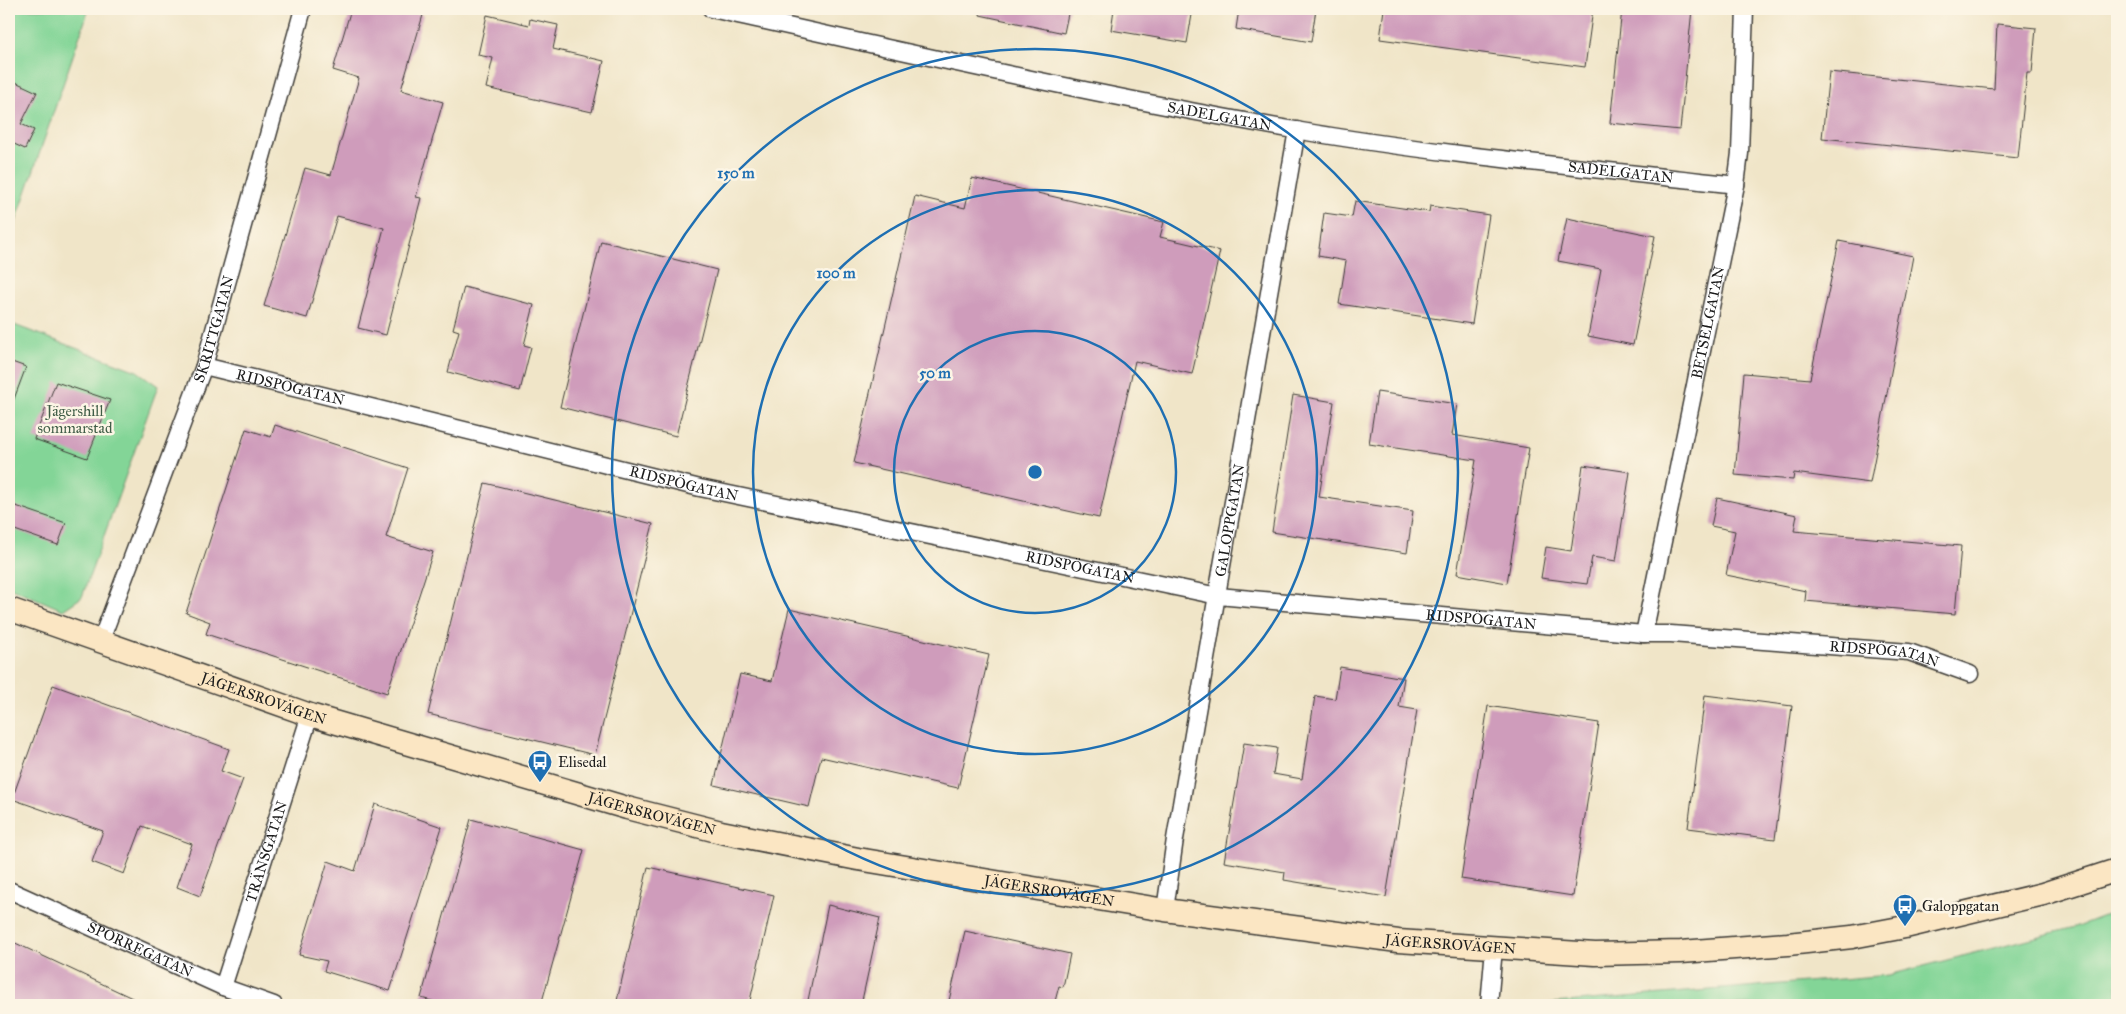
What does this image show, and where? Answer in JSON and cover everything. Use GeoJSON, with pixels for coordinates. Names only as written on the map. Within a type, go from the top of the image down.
{"type":"FeatureCollection","features":[{"type":"Feature","properties":{"kind":"street","name":"SKRITTGATAN"},"geometry":{"type":"LineString","coordinates":[[100,642],[204,366],[303,9]]}},
{"type":"Feature","properties":{"kind":"street","name":"SADELGATAN"},"geometry":{"type":"LineString","coordinates":[[711,9],[1095,93],[1297,130],[1516,160],[1736,185]]}},
{"type":"Feature","properties":{"kind":"street","name":"BETSELGATAN"},"geometry":{"type":"LineString","coordinates":[[1644,634],[1736,185],[1740,153],[1745,9]]}},
{"type":"Feature","properties":{"kind":"street","name":"GALOPPGATAN"},"geometry":{"type":"LineString","coordinates":[[1165,910],[1175,839],[1297,130]]}},
{"type":"Feature","properties":{"kind":"street","name":"RIDSPÖGATAN"},"geometry":{"type":"LineString","coordinates":[[204,366],[700,488],[1218,596],[1644,634],[1671,634],[1909,652],[1970,674]]}},
{"type":"Feature","properties":{"kind":"street","name":"JÄGERSROVÄGEN"},"geometry":{"type":"LineString","coordinates":[[9,609],[310,715],[627,808],[721,832],[858,859],[1165,910],[1398,941],[1595,954],[1662,952],[1852,937],[1905,927],[2043,894],[2117,870]]}},
{"type":"Feature","properties":{"kind":"street","name":"TRÄNSGATAN"},"geometry":{"type":"LineString","coordinates":[[223,987],[310,715]]}},
{"type":"Feature","properties":{"kind":"street","name":"SPORREGATAN"},"geometry":{"type":"LineString","coordinates":[[9,890],[223,987],[274,1005]]}},
{"type":"Feature","properties":{"kind":"street"},"geometry":{"type":"LineString","coordinates":[[1489,1005],[1494,948]]}},
{"type":"Feature","properties":{"kind":"green space"},"geometry":{"type":"Polygon","coordinates":[[[9,9],[89,9],[9,242],[9,9]]]}},
{"type":"Feature","properties":{"kind":"green space","name":"Jägershill sommarstad"},"geometry":{"type":"Polygon","coordinates":[[[9,323],[137,371],[158,386],[82,597],[63,610],[9,587],[9,323]]]}},
{"type":"Feature","properties":{"kind":"green space"},"geometry":{"type":"Polygon","coordinates":[[[2117,911],[2117,1005],[1530,1005],[1889,975],[2075,927],[2117,911]]]}},
{"type":"Feature","properties":{"kind":"building"},"geometry":{"type":"Polygon","coordinates":[[[351,9],[403,9],[423,15],[401,90],[443,102],[416,197],[421,198],[386,335],[358,328],[384,228],[337,216],[307,318],[264,306],[305,168],[331,175],[359,78],[333,70],[351,9]]]}},
{"type":"Feature","properties":{"kind":"building"},"geometry":{"type":"Polygon","coordinates":[[[981,9],[1069,9],[1064,33],[980,15],[981,9]]]}},
{"type":"Feature","properties":{"kind":"building"},"geometry":{"type":"Polygon","coordinates":[[[1114,9],[1193,9],[1187,43],[1111,30],[1114,9]]]}},
{"type":"Feature","properties":{"kind":"building"},"geometry":{"type":"Polygon","coordinates":[[[1239,9],[1316,9],[1311,42],[1236,29],[1239,9]]]}},
{"type":"Feature","properties":{"kind":"building"},"geometry":{"type":"Polygon","coordinates":[[[1384,9],[1593,9],[1585,67],[1380,39],[1384,9]]]}},
{"type":"Feature","properties":{"kind":"building"},"geometry":{"type":"Polygon","coordinates":[[[1622,9],[1692,9],[1680,130],[1610,123],[1622,9]]]}},
{"type":"Feature","properties":{"kind":"building"},"geometry":{"type":"Polygon","coordinates":[[[487,15],[529,25],[530,19],[558,25],[553,49],[604,61],[592,112],[486,88],[493,58],[478,55],[487,15]]]}},
{"type":"Feature","properties":{"kind":"building"},"geometry":{"type":"Polygon","coordinates":[[[1997,24],[2036,28],[2032,73],[2027,73],[2018,158],[1822,138],[1829,72],[1994,89],[1997,24]]]}},
{"type":"Feature","properties":{"kind":"building"},"geometry":{"type":"Polygon","coordinates":[[[9,79],[37,92],[21,124],[34,130],[25,149],[12,143],[9,151],[9,79]]]}},
{"type":"Feature","properties":{"kind":"building"},"geometry":{"type":"Polygon","coordinates":[[[972,178],[1164,222],[1160,237],[1220,251],[1192,374],[1135,361],[1099,518],[854,463],[915,196],[965,208],[972,178]]]}},
{"type":"Feature","properties":{"kind":"building"},"geometry":{"type":"Polygon","coordinates":[[[1355,201],[1429,212],[1430,206],[1489,215],[1472,324],[1339,304],[1346,261],[1318,256],[1324,213],[1352,217],[1355,201]]]}},
{"type":"Feature","properties":{"kind":"building"},"geometry":{"type":"Polygon","coordinates":[[[1567,218],[1655,236],[1633,345],[1588,336],[1601,269],[1558,261],[1567,218]]]}},
{"type":"Feature","properties":{"kind":"building"},"geometry":{"type":"Polygon","coordinates":[[[601,241],[717,270],[676,436],[560,407],[601,241]]]}},
{"type":"Feature","properties":{"kind":"building"},"geometry":{"type":"Polygon","coordinates":[[[1839,241],[1913,256],[1870,483],[1794,473],[1793,480],[1735,475],[1744,373],[1810,379],[1839,241]]]}},
{"type":"Feature","properties":{"kind":"building"},"geometry":{"type":"Polygon","coordinates":[[[464,287],[534,305],[524,345],[531,347],[520,391],[448,372],[459,331],[453,329],[464,287]]]}},
{"type":"Feature","properties":{"kind":"building"},"geometry":{"type":"Polygon","coordinates":[[[9,361],[26,367],[11,407],[9,407],[9,361]]]}},
{"type":"Feature","properties":{"kind":"building"},"geometry":{"type":"Polygon","coordinates":[[[56,382],[110,400],[87,458],[34,439],[56,382]]]}},
{"type":"Feature","properties":{"kind":"building"},"geometry":{"type":"Polygon","coordinates":[[[1377,392],[1457,404],[1452,435],[1529,448],[1507,583],[1457,574],[1476,460],[1369,444],[1377,392]]]}},
{"type":"Feature","properties":{"kind":"building"},"geometry":{"type":"Polygon","coordinates":[[[1293,395],[1334,402],[1319,497],[1413,511],[1407,553],[1272,532],[1293,395]]]}},
{"type":"Feature","properties":{"kind":"building"},"geometry":{"type":"Polygon","coordinates":[[[275,425],[408,468],[386,537],[433,552],[387,693],[206,634],[210,622],[186,613],[246,429],[271,437],[275,425]]]}},
{"type":"Feature","properties":{"kind":"building"},"geometry":{"type":"Polygon","coordinates":[[[1583,465],[1630,472],[1616,561],[1592,557],[1587,584],[1541,578],[1546,547],[1571,551],[1583,465]]]}},
{"type":"Feature","properties":{"kind":"building"},"geometry":{"type":"Polygon","coordinates":[[[485,483],[653,524],[595,755],[428,714],[485,483]]]}},
{"type":"Feature","properties":{"kind":"building"},"geometry":{"type":"Polygon","coordinates":[[[1717,498],[1797,515],[1794,531],[1961,546],[1955,614],[1805,601],[1806,591],[1726,575],[1735,531],[1711,526],[1717,498]]]}},
{"type":"Feature","properties":{"kind":"building"},"geometry":{"type":"Polygon","coordinates":[[[13,505],[66,523],[58,545],[9,528],[9,516],[13,505]]]}},
{"type":"Feature","properties":{"kind":"building"},"geometry":{"type":"Polygon","coordinates":[[[789,609],[989,655],[958,788],[821,757],[809,807],[714,785],[740,674],[772,681],[789,609]]]}},
{"type":"Feature","properties":{"kind":"building"},"geometry":{"type":"Polygon","coordinates":[[[1340,667],[1404,678],[1399,707],[1417,710],[1386,897],[1284,880],[1285,872],[1224,862],[1244,743],[1277,748],[1273,774],[1302,779],[1315,696],[1335,699],[1340,667]]]}},
{"type":"Feature","properties":{"kind":"building"},"geometry":{"type":"Polygon","coordinates":[[[53,685],[229,749],[221,771],[243,779],[200,896],[177,887],[192,844],[142,826],[124,874],[92,862],[103,831],[12,799],[53,685]]]}},
{"type":"Feature","properties":{"kind":"building"},"geometry":{"type":"Polygon","coordinates":[[[1705,695],[1792,706],[1775,839],[1688,828],[1705,695]]]}},
{"type":"Feature","properties":{"kind":"building"},"geometry":{"type":"Polygon","coordinates":[[[1488,706],[1599,723],[1573,896],[1461,879],[1488,706]]]}},
{"type":"Feature","properties":{"kind":"building"},"geometry":{"type":"Polygon","coordinates":[[[375,804],[442,827],[390,991],[324,971],[327,961],[299,955],[328,861],[355,871],[375,804]]]}},
{"type":"Feature","properties":{"kind":"building"},"geometry":{"type":"Polygon","coordinates":[[[471,819],[584,850],[541,1005],[446,1005],[421,998],[471,819]]]}},
{"type":"Feature","properties":{"kind":"building"},"geometry":{"type":"Polygon","coordinates":[[[648,867],[774,895],[749,1005],[616,1005],[648,867]]]}},
{"type":"Feature","properties":{"kind":"building"},"geometry":{"type":"Polygon","coordinates":[[[828,905],[880,918],[861,1005],[807,1005],[828,905]]]}},
{"type":"Feature","properties":{"kind":"building"},"geometry":{"type":"Polygon","coordinates":[[[965,931],[1070,954],[1063,987],[1059,986],[1054,1005],[948,1005],[965,931]]]}},
{"type":"Feature","properties":{"kind":"building"},"geometry":{"type":"Polygon","coordinates":[[[9,940],[60,964],[147,1005],[9,1005],[9,940]]]}},
{"type":"Feature","properties":{"kind":"place","name":"Elisedal"},"geometry":{"type":"Point","coordinates":[540,783]}},
{"type":"Feature","properties":{"kind":"place","name":"Galoppgatan"},"geometry":{"type":"Point","coordinates":[1905,927]}}]}
